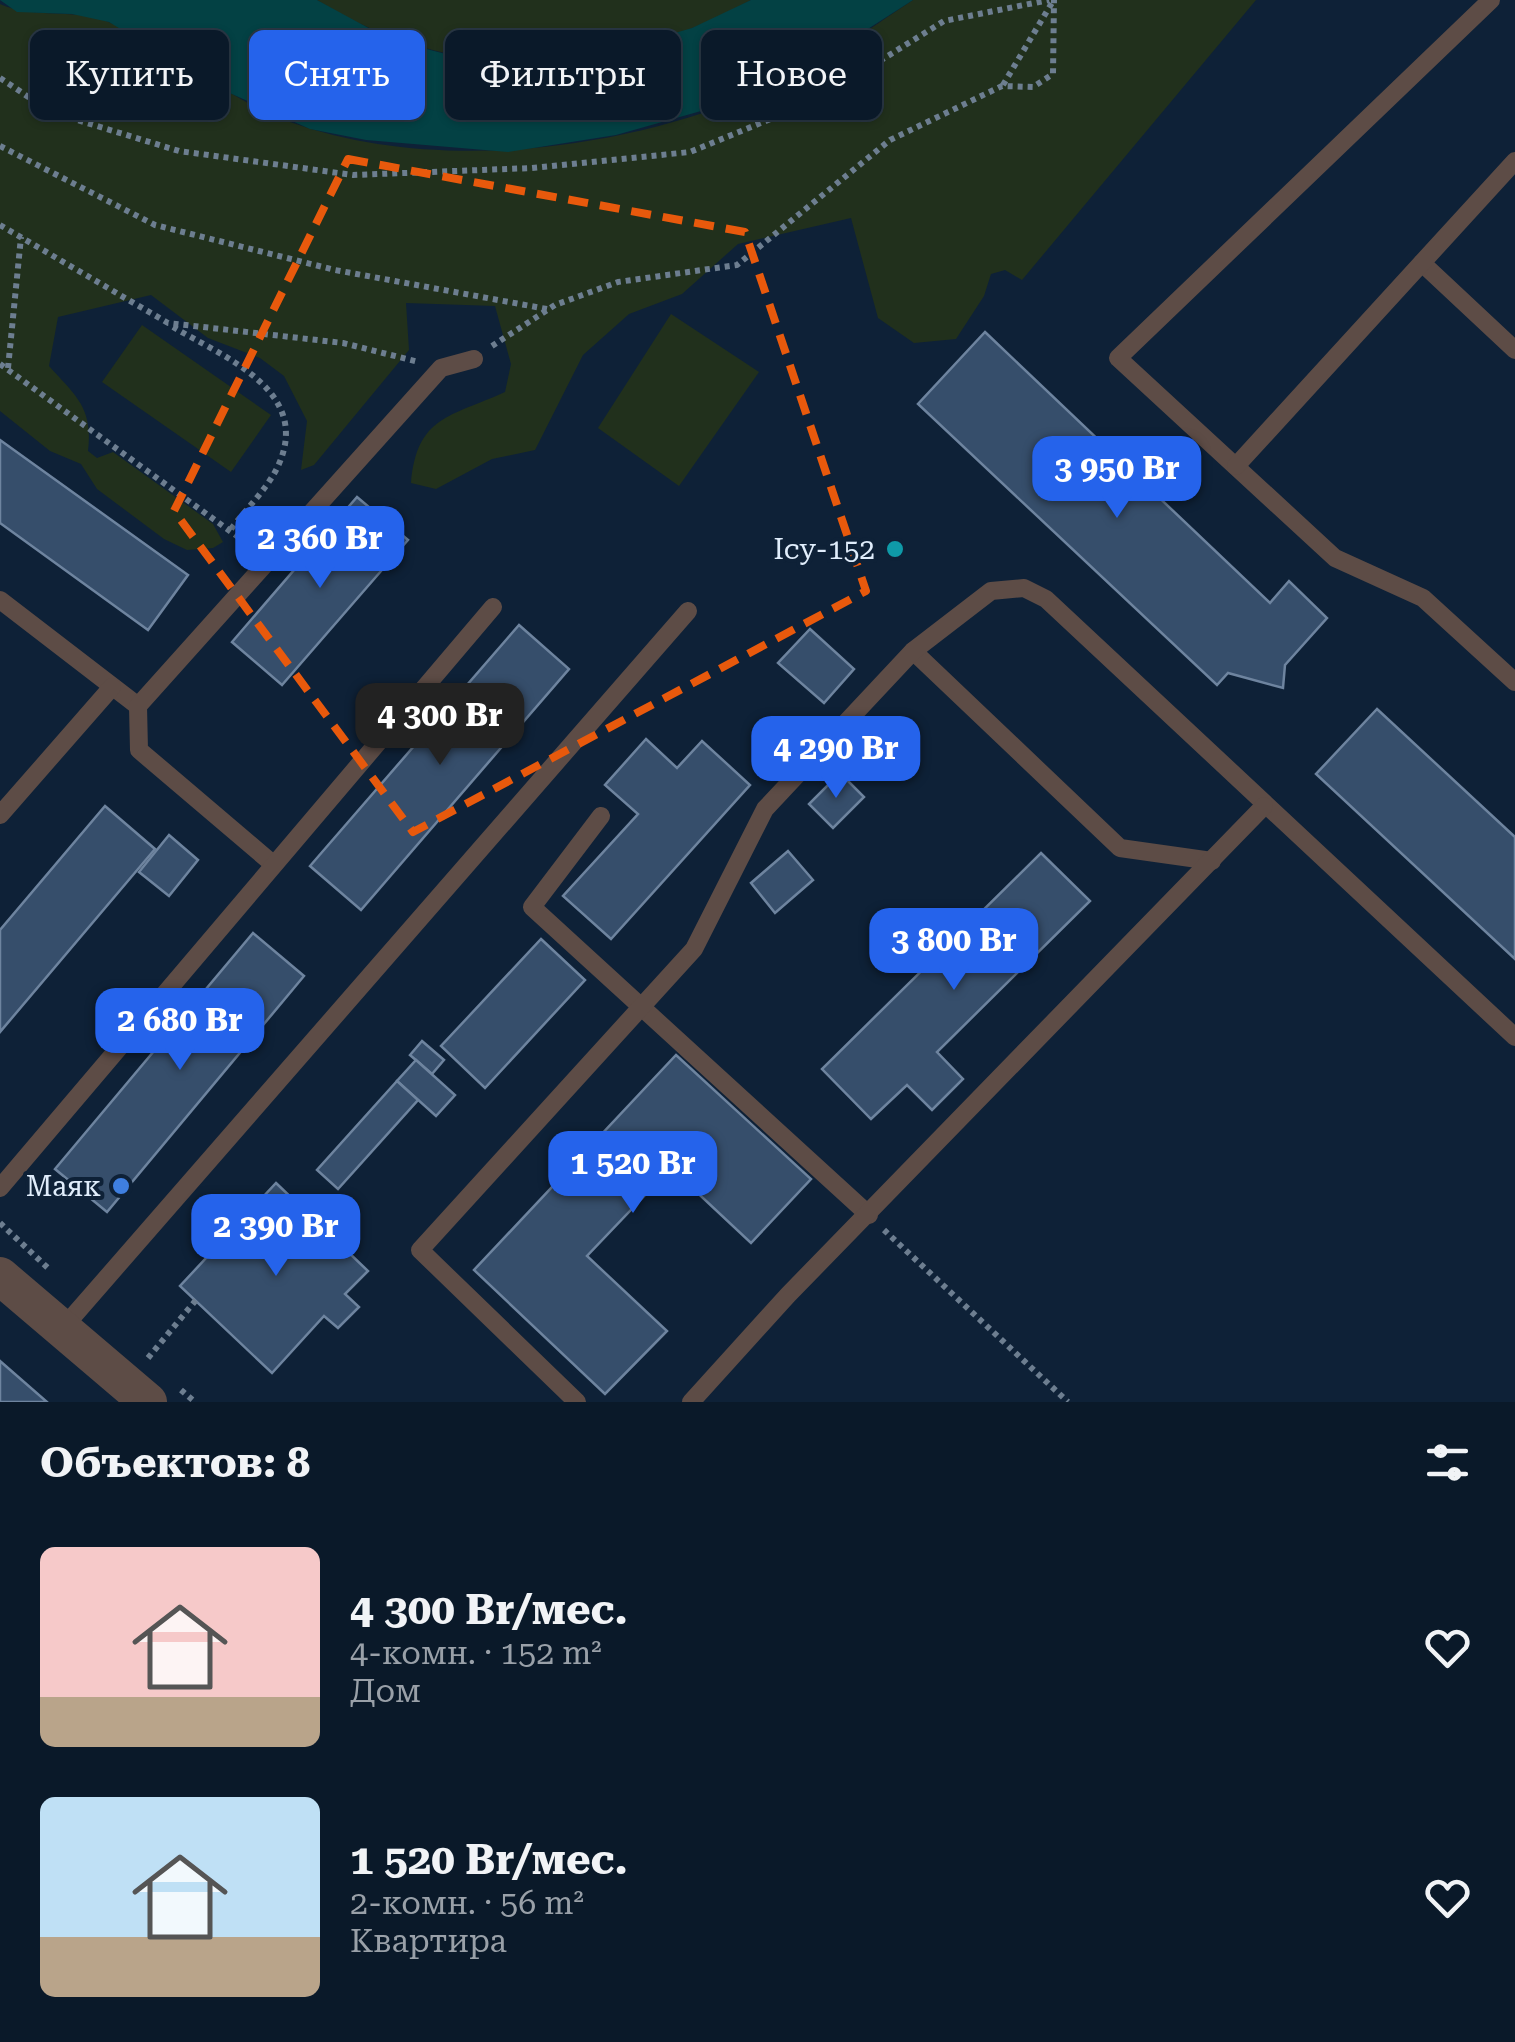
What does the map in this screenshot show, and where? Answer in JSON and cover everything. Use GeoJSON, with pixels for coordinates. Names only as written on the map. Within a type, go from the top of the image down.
{"type":"FeatureCollection","features":[{"type":"Feature","properties":{"kind":"street"},"geometry":{"type":"LineString","coordinates":[[0,1276],[148,1402]]}},
{"type":"Feature","properties":{"kind":"lane"},"geometry":{"type":"LineString","coordinates":[[1490,0],[1118,358],[1334,558],[1423,598],[1515,682]]}},
{"type":"Feature","properties":{"kind":"lane"},"geometry":{"type":"LineString","coordinates":[[1236,466],[1515,161]]}},
{"type":"Feature","properties":{"kind":"lane"},"geometry":{"type":"LineString","coordinates":[[1422,263],[1515,350]]}},
{"type":"Feature","properties":{"kind":"lane"},"geometry":{"type":"LineString","coordinates":[[273,864],[138,750],[138,706],[441,368],[474,360]]}},
{"type":"Feature","properties":{"kind":"lane"},"geometry":{"type":"LineString","coordinates":[[577,1402],[420,1250],[694,949],[765,808],[912,652],[991,591],[1024,588],[1046,599],[1515,1037]]}},
{"type":"Feature","properties":{"kind":"lane"},"geometry":{"type":"LineString","coordinates":[[0,600],[138,706]]}},
{"type":"Feature","properties":{"kind":"lane"},"geometry":{"type":"LineString","coordinates":[[0,1188],[493,607]]}},
{"type":"Feature","properties":{"kind":"lane"},"geometry":{"type":"LineString","coordinates":[[62,1330],[688,611]]}},
{"type":"Feature","properties":{"kind":"lane"},"geometry":{"type":"LineString","coordinates":[[912,652],[1120,848],[1212,861]]}},
{"type":"Feature","properties":{"kind":"lane"},"geometry":{"type":"LineString","coordinates":[[0,815],[112,686]]}},
{"type":"Feature","properties":{"kind":"lane"},"geometry":{"type":"LineString","coordinates":[[691,1402],[788,1295],[1264,806]]}},
{"type":"Feature","properties":{"kind":"lane"},"geometry":{"type":"LineString","coordinates":[[601,816],[532,907],[869,1215]]}},
{"type":"Feature","properties":{"kind":"path"},"geometry":{"type":"LineString","coordinates":[[0,78],[51,112],[179,151],[353,175],[532,168],[690,152],[817,100],[944,22],[1052,0]]}},
{"type":"Feature","properties":{"kind":"path"},"geometry":{"type":"LineString","coordinates":[[474,360],[548,309],[618,282],[737,265],[890,140],[1002,86],[1033,87],[1052,74],[1052,0]]}},
{"type":"Feature","properties":{"kind":"path"},"geometry":{"type":"LineString","coordinates":[[1002,86],[1052,0]]}},
{"type":"Feature","properties":{"kind":"path"},"geometry":{"type":"LineString","coordinates":[[0,146],[154,226],[335,270],[548,309]]}},
{"type":"Feature","properties":{"kind":"path"},"geometry":{"type":"LineString","coordinates":[[0,225],[257,377],[276,396],[286,416],[278,466],[231,529]]}},
{"type":"Feature","properties":{"kind":"path"},"geometry":{"type":"LineString","coordinates":[[8,369],[21,237]]}},
{"type":"Feature","properties":{"kind":"path"},"geometry":{"type":"LineString","coordinates":[[168,324],[343,343],[441,368]]}},
{"type":"Feature","properties":{"kind":"path"},"geometry":{"type":"LineString","coordinates":[[0,364],[231,529],[268,561]]}},
{"type":"Feature","properties":{"kind":"path"},"geometry":{"type":"LineString","coordinates":[[869,1215],[1068,1402]]}},
{"type":"Feature","properties":{"kind":"path"},"geometry":{"type":"LineString","coordinates":[[147,1359],[196,1300]]}},
{"type":"Feature","properties":{"kind":"highlighted area"},"geometry":{"type":"Polygon","coordinates":[[[348,159],[745,232],[866,591],[413,832],[174,511],[348,159]]]}},
{"type":"Feature","properties":{"kind":"shaded area"},"geometry":{"type":"Polygon","coordinates":[[[0,0],[317,0],[372,30],[249,30],[249,102],[229,93],[229,30],[122,30],[109,22],[72,14],[17,12],[0,0]]]}},
{"type":"Feature","properties":{"kind":"shaded area"},"geometry":{"type":"Polygon","coordinates":[[[317,0],[751,0],[681,32],[445,30],[445,52],[425,48],[425,30],[370,28],[317,0]]]}},
{"type":"Feature","properties":{"kind":"shaded area"},"geometry":{"type":"Polygon","coordinates":[[[751,0],[913,0],[866,30],[701,30],[701,111],[681,117],[681,31],[751,0]]]}},
{"type":"Feature","properties":{"kind":"shaded area"},"geometry":{"type":"Polygon","coordinates":[[[913,0],[1256,0],[1022,280],[1005,270],[991,274],[984,296],[956,339],[914,343],[878,318],[851,218],[738,244],[682,294],[629,314],[583,355],[535,450],[492,459],[436,489],[411,483],[420,444],[429,431],[453,414],[505,392],[511,364],[495,306],[406,303],[409,350],[314,465],[301,470],[307,421],[284,376],[260,358],[208,338],[151,295],[58,317],[49,366],[81,404],[88,424],[88,451],[97,458],[113,452],[213,524],[223,542],[213,548],[187,550],[164,539],[97,489],[81,464],[50,451],[0,411],[0,4],[27,11],[97,18],[126,30],[30,30],[30,120],[229,120],[229,91],[249,103],[249,120],[285,120],[348,138],[408,148],[470,151],[596,140],[701,113],[701,120],[882,120],[882,30],[868,30],[913,0]]]}},
{"type":"Feature","properties":{"kind":"shaded area"},"geometry":{"type":"Polygon","coordinates":[[[425,49],[445,54],[445,120],[669,120],[616,135],[508,152],[366,140],[310,129],[290,120],[425,120],[425,49]]]}},
{"type":"Feature","properties":{"kind":"shaded area"},"geometry":{"type":"Polygon","coordinates":[[[671,314],[759,372],[679,486],[598,428],[671,314]]]}},
{"type":"Feature","properties":{"kind":"shaded area"},"geometry":{"type":"Polygon","coordinates":[[[142,325],[271,415],[231,472],[102,382],[142,325]]]}},
{"type":"Feature","properties":{"kind":"building"},"geometry":{"type":"Polygon","coordinates":[[[985,332],[1270,603],[1289,581],[1327,618],[1285,665],[1283,688],[1228,673],[1217,685],[918,404],[985,332]]]}},
{"type":"Feature","properties":{"kind":"building"},"geometry":{"type":"Polygon","coordinates":[[[0,440],[188,575],[148,630],[0,523],[0,440]]]}},
{"type":"Feature","properties":{"kind":"building"},"geometry":{"type":"Polygon","coordinates":[[[357,497],[408,540],[282,685],[232,642],[357,497]]]}},
{"type":"Feature","properties":{"kind":"building"},"geometry":{"type":"Polygon","coordinates":[[[519,625],[569,669],[361,910],[310,866],[519,625]]]}},
{"type":"Feature","properties":{"kind":"building"},"geometry":{"type":"Polygon","coordinates":[[[810,629],[854,669],[824,703],[778,663],[810,629]]]}},
{"type":"Feature","properties":{"kind":"building"},"geometry":{"type":"Polygon","coordinates":[[[1377,709],[1515,837],[1515,959],[1316,774],[1377,709]]]}},
{"type":"Feature","properties":{"kind":"building"},"geometry":{"type":"Polygon","coordinates":[[[646,739],[677,768],[702,741],[750,785],[611,939],[563,896],[638,814],[605,785],[646,739]]]}},
{"type":"Feature","properties":{"kind":"building"},"geometry":{"type":"Polygon","coordinates":[[[840,773],[864,797],[833,828],[809,804],[840,773]]]}},
{"type":"Feature","properties":{"kind":"building"},"geometry":{"type":"Polygon","coordinates":[[[105,806],[155,849],[0,1032],[0,930],[105,806]]]}},
{"type":"Feature","properties":{"kind":"building"},"geometry":{"type":"Polygon","coordinates":[[[169,835],[198,860],[169,896],[139,872],[169,835]]]}},
{"type":"Feature","properties":{"kind":"building"},"geometry":{"type":"Polygon","coordinates":[[[788,851],[813,880],[775,913],[751,883],[788,851]]]}},
{"type":"Feature","properties":{"kind":"building"},"geometry":{"type":"Polygon","coordinates":[[[1041,853],[1090,901],[937,1052],[963,1079],[932,1110],[907,1085],[871,1119],[822,1069],[1041,853]]]}},
{"type":"Feature","properties":{"kind":"building"},"geometry":{"type":"Polygon","coordinates":[[[253,933],[304,976],[107,1212],[55,1169],[253,933]]]}},
{"type":"Feature","properties":{"kind":"building"},"geometry":{"type":"Polygon","coordinates":[[[541,939],[585,980],[485,1088],[441,1046],[541,939]]]}},
{"type":"Feature","properties":{"kind":"building"},"geometry":{"type":"Polygon","coordinates":[[[422,1041],[444,1060],[432,1074],[410,1055],[422,1041]]]}},
{"type":"Feature","properties":{"kind":"building"},"geometry":{"type":"Polygon","coordinates":[[[676,1055],[811,1179],[751,1243],[671,1168],[587,1256],[667,1331],[605,1394],[474,1270],[676,1055]]]}},
{"type":"Feature","properties":{"kind":"building"},"geometry":{"type":"Polygon","coordinates":[[[416,1060],[455,1095],[436,1116],[397,1081],[416,1060]]]}},
{"type":"Feature","properties":{"kind":"building"},"geometry":{"type":"Polygon","coordinates":[[[397,1081],[418,1100],[338,1189],[317,1170],[397,1081]]]}},
{"type":"Feature","properties":{"kind":"building"},"geometry":{"type":"Polygon","coordinates":[[[276,1183],[368,1271],[345,1294],[359,1307],[338,1328],[324,1316],[272,1373],[180,1286],[276,1183]]]}},
{"type":"Feature","properties":{"kind":"building"},"geometry":{"type":"Polygon","coordinates":[[[0,1361],[47,1402],[0,1402],[0,1361]]]}},
{"type":"Feature","properties":{"kind":"place","name":"Ісу-152"},"geometry":{"type":"Point","coordinates":[895,549]}},
{"type":"Feature","properties":{"kind":"place","name":"Маяк"},"geometry":{"type":"Point","coordinates":[121,1186]}}]}
